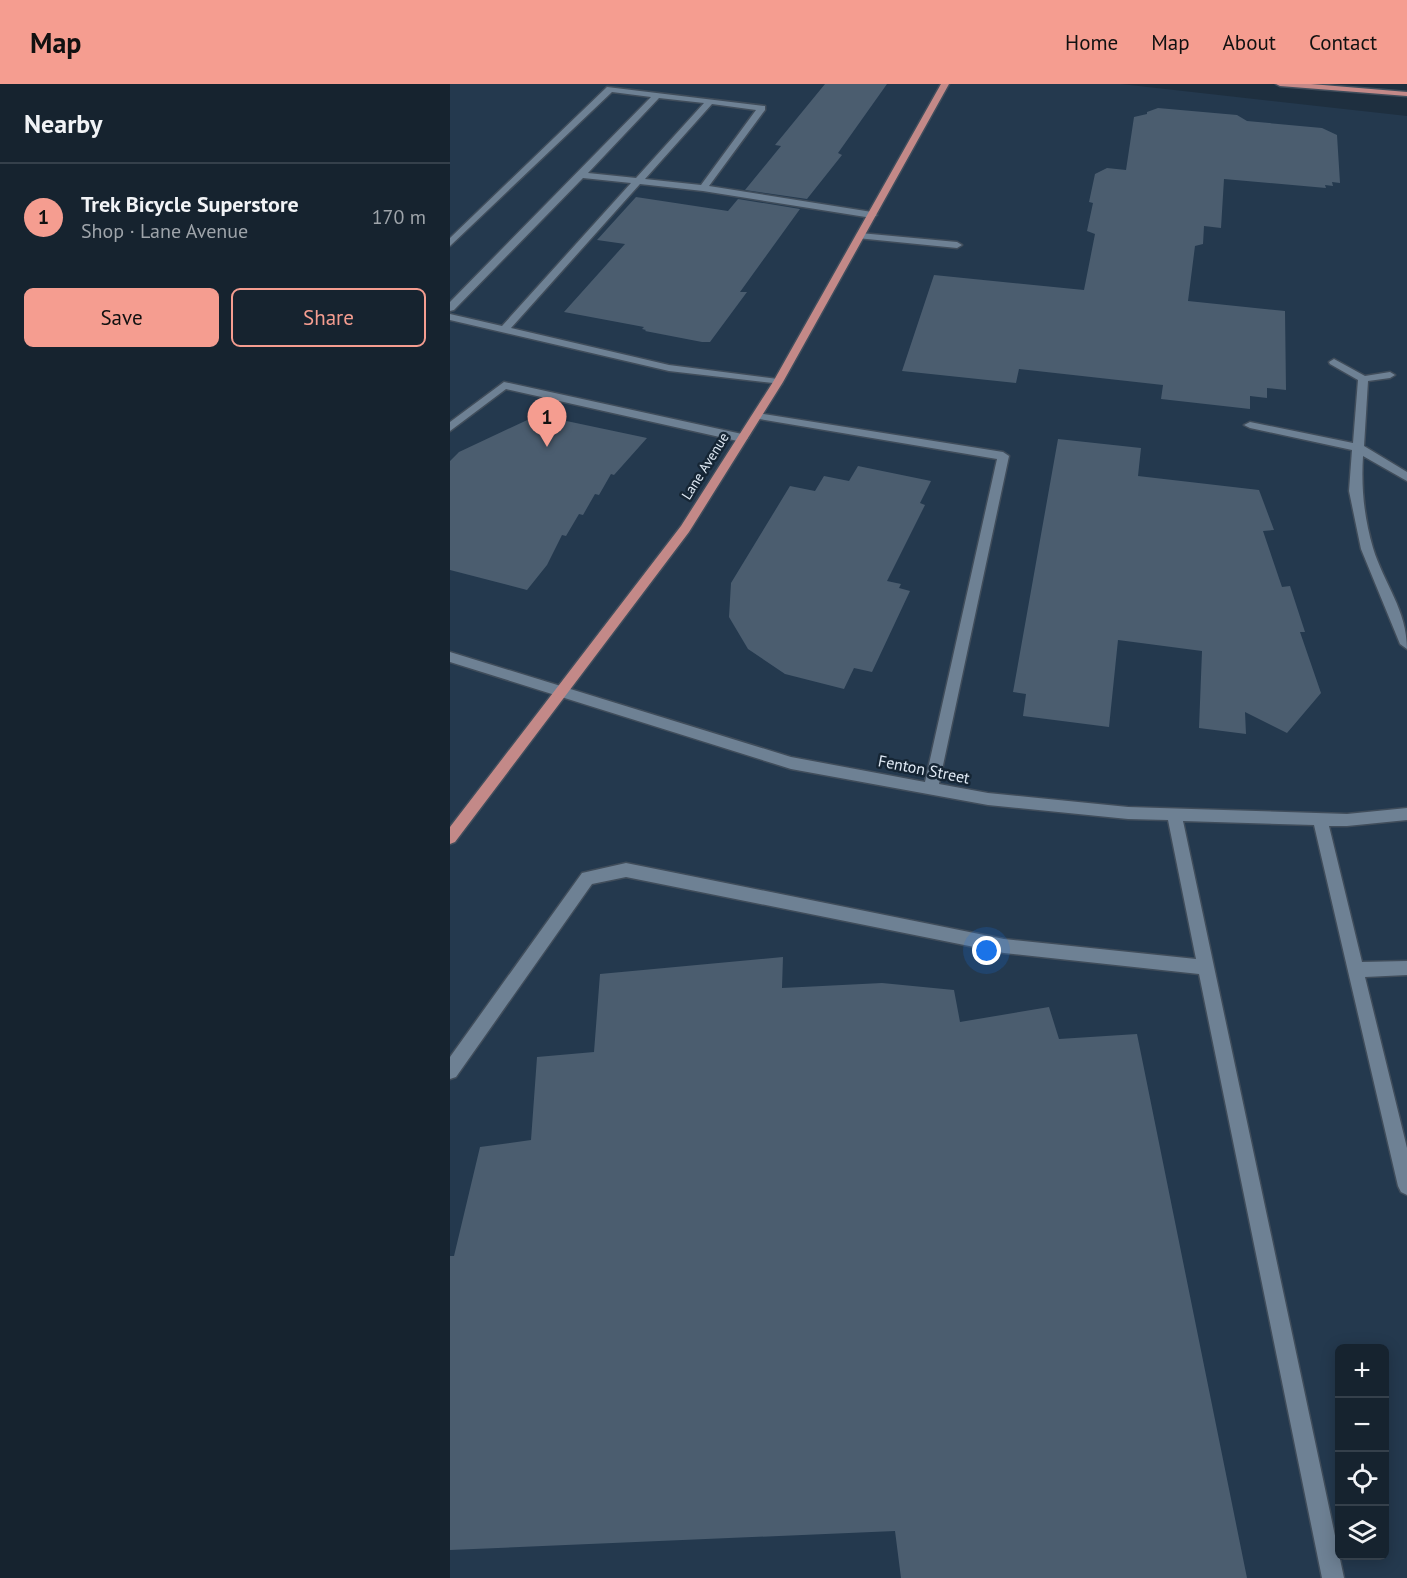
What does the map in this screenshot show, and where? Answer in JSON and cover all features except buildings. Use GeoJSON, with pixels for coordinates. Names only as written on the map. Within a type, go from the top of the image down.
{"type":"FeatureCollection","features":[{"type":"Feature","properties":{"kind":"main road","name":"Lane Avenue"},"geometry":{"type":"LineString","coordinates":[[450,838],[685,529],[778,382],[945,84]]}},
{"type":"Feature","properties":{"kind":"main road"},"geometry":{"type":"LineString","coordinates":[[1280,84],[1407,94]]}},
{"type":"Feature","properties":{"kind":"street"},"geometry":{"type":"LineString","coordinates":[[450,243],[610,89],[762,108],[703,188]]}},
{"type":"Feature","properties":{"kind":"street"},"geometry":{"type":"LineString","coordinates":[[450,308],[657,95]]}},
{"type":"Feature","properties":{"kind":"street"},"geometry":{"type":"LineString","coordinates":[[505,330],[709,102]]}},
{"type":"Feature","properties":{"kind":"street"},"geometry":{"type":"LineString","coordinates":[[581,175],[703,188],[872,215]]}},
{"type":"Feature","properties":{"kind":"street"},"geometry":{"type":"LineString","coordinates":[[860,236],[957,244]]}},
{"type":"Feature","properties":{"kind":"street"},"geometry":{"type":"LineString","coordinates":[[450,317],[669,368],[778,382]]}},
{"type":"Feature","properties":{"kind":"street"},"geometry":{"type":"LineString","coordinates":[[1334,362],[1363,379],[1390,375]]}},
{"type":"Feature","properties":{"kind":"street"},"geometry":{"type":"LineString","coordinates":[[1363,379],[1355,492],[1367,549],[1407,644]]}},
{"type":"Feature","properties":{"kind":"street"},"geometry":{"type":"LineString","coordinates":[[450,428],[504,385],[742,438]]}},
{"type":"Feature","properties":{"kind":"street"},"geometry":{"type":"LineString","coordinates":[[757,416],[1003,456],[932,789]]}},
{"type":"Feature","properties":{"kind":"street"},"geometry":{"type":"LineString","coordinates":[[1250,424],[1357,447],[1407,477]]}},
{"type":"Feature","properties":{"kind":"street","name":"Fenton Street"},"geometry":{"type":"LineString","coordinates":[[450,657],[791,763],[995,800],[1128,813],[1174,815],[1347,820],[1407,814]]}},
{"type":"Feature","properties":{"kind":"street"},"geometry":{"type":"LineString","coordinates":[[1174,815],[1333,1578]]}},
{"type":"Feature","properties":{"kind":"street"},"geometry":{"type":"LineString","coordinates":[[1320,819],[1407,1186]]}},
{"type":"Feature","properties":{"kind":"street"},"geometry":{"type":"LineString","coordinates":[[450,1071],[587,878],[626,870],[1004,946],[1205,967]]}},
{"type":"Feature","properties":{"kind":"street"},"geometry":{"type":"LineString","coordinates":[[1356,970],[1407,968]]}},
{"type":"Feature","properties":{"kind":"shaded area"},"geometry":{"type":"Polygon","coordinates":[[[450,84],[1121,84],[1407,116],[1407,1578],[450,1578],[450,84]]]}},
{"type":"Feature","properties":{"kind":"place","name":"Trek Bicycle Superstore"},"geometry":{"type":"Point","coordinates":[547,447]}}]}
